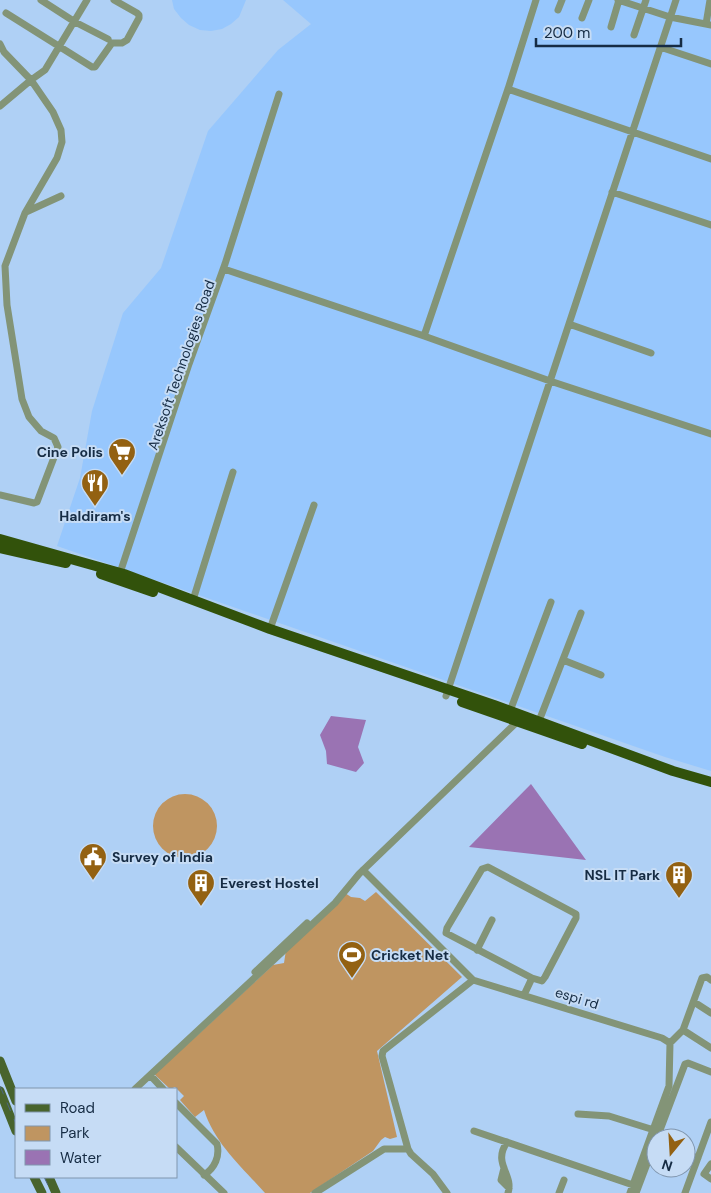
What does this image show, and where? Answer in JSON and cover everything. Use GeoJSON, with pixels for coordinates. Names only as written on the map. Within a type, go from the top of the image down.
{"type":"FeatureCollection","features":[{"type":"Feature","properties":{"kind":"highway"},"geometry":{"type":"LineString","coordinates":[[0,539],[122,573],[447,693],[510,711],[520,718],[539,721],[644,760],[711,782]]}},
{"type":"Feature","properties":{"kind":"highway"},"geometry":{"type":"LineString","coordinates":[[0,548],[67,564],[118,580],[520,718],[658,772],[711,788]]}},
{"type":"Feature","properties":{"kind":"main road"},"geometry":{"type":"LineString","coordinates":[[0,1061],[15,1098]]}},
{"type":"Feature","properties":{"kind":"main road"},"geometry":{"type":"LineString","coordinates":[[0,1091],[15,1129]]}},
{"type":"Feature","properties":{"kind":"main road"},"geometry":{"type":"LineString","coordinates":[[34,1178],[42,1193]]}},
{"type":"Feature","properties":{"kind":"main road"},"geometry":{"type":"LineString","coordinates":[[49,1178],[56,1193]]}},
{"type":"Feature","properties":{"kind":"street"},"geometry":{"type":"LineString","coordinates":[[41,0],[75,22],[108,39]]}},
{"type":"Feature","properties":{"kind":"street"},"geometry":{"type":"LineString","coordinates":[[0,106],[45,70],[87,0]]}},
{"type":"Feature","properties":{"kind":"street"},"geometry":{"type":"LineString","coordinates":[[6,14],[92,67],[97,66],[112,43],[122,43],[127,40],[139,18],[137,13],[114,0]]}},
{"type":"Feature","properties":{"kind":"street"},"geometry":{"type":"LineString","coordinates":[[424,336],[508,89],[536,0]]}},
{"type":"Feature","properties":{"kind":"street"},"geometry":{"type":"LineString","coordinates":[[558,10],[562,0]]}},
{"type":"Feature","properties":{"kind":"street"},"geometry":{"type":"LineString","coordinates":[[582,18],[588,0]]}},
{"type":"Feature","properties":{"kind":"street"},"geometry":{"type":"LineString","coordinates":[[610,27],[619,0],[670,17],[708,25],[710,0]]}},
{"type":"Feature","properties":{"kind":"street"},"geometry":{"type":"LineString","coordinates":[[634,35],[646,0]]}},
{"type":"Feature","properties":{"kind":"street"},"geometry":{"type":"LineString","coordinates":[[447,693],[676,0]]}},
{"type":"Feature","properties":{"kind":"street"},"geometry":{"type":"LineString","coordinates":[[0,44],[4,52],[31,80],[53,112],[60,130],[62,142],[57,158],[25,212],[3,266],[3,305],[22,399],[29,418],[41,431],[54,438],[58,447],[37,502],[34,503],[0,494]]}},
{"type":"Feature","properties":{"kind":"street"},"geometry":{"type":"LineString","coordinates":[[660,47],[711,64]]}},
{"type":"Feature","properties":{"kind":"street"},"geometry":{"type":"LineString","coordinates":[[508,89],[711,159]]}},
{"type":"Feature","properties":{"kind":"street","name":"Areksoft Technologies Road"},"geometry":{"type":"LineString","coordinates":[[122,573],[170,428],[223,281],[224,269],[279,94]]}},
{"type":"Feature","properties":{"kind":"street"},"geometry":{"type":"LineString","coordinates":[[612,192],[711,225]]}},
{"type":"Feature","properties":{"kind":"street"},"geometry":{"type":"LineString","coordinates":[[25,212],[61,196]]}},
{"type":"Feature","properties":{"kind":"street"},"geometry":{"type":"LineString","coordinates":[[224,269],[711,434]]}},
{"type":"Feature","properties":{"kind":"street"},"geometry":{"type":"LineString","coordinates":[[569,324],[651,353]]}},
{"type":"Feature","properties":{"kind":"street"},"geometry":{"type":"LineString","coordinates":[[193,600],[234,472]]}},
{"type":"Feature","properties":{"kind":"street"},"geometry":{"type":"LineString","coordinates":[[270,629],[314,505]]}},
{"type":"Feature","properties":{"kind":"street"},"geometry":{"type":"LineString","coordinates":[[510,711],[551,602]]}},
{"type":"Feature","properties":{"kind":"street"},"geometry":{"type":"LineString","coordinates":[[539,721],[581,613]]}},
{"type":"Feature","properties":{"kind":"street"},"geometry":{"type":"LineString","coordinates":[[563,660],[601,675]]}},
{"type":"Feature","properties":{"kind":"street"},"geometry":{"type":"LineString","coordinates":[[136,1088],[335,903],[363,870],[520,718]]}},
{"type":"Feature","properties":{"kind":"street"},"geometry":{"type":"LineString","coordinates":[[488,867],[576,914],[576,918],[545,977],[542,981],[532,978],[446,933],[447,928],[482,869],[488,867]]}},
{"type":"Feature","properties":{"kind":"street","name":"espi rd"},"geometry":{"type":"LineString","coordinates":[[363,870],[473,980],[662,1038],[670,1043]]}},
{"type":"Feature","properties":{"kind":"street"},"geometry":{"type":"LineString","coordinates":[[129,1088],[332,900],[339,897]]}},
{"type":"Feature","properties":{"kind":"street"},"geometry":{"type":"LineString","coordinates":[[477,950],[492,920]]}},
{"type":"Feature","properties":{"kind":"street"},"geometry":{"type":"LineString","coordinates":[[670,1093],[670,1043],[683,1030],[702,978],[707,977],[711,980]]}},
{"type":"Feature","properties":{"kind":"street"},"geometry":{"type":"LineString","coordinates":[[524,995],[532,978]]}},
{"type":"Feature","properties":{"kind":"street"},"geometry":{"type":"LineString","coordinates":[[447,1193],[433,1174],[408,1149],[382,1056],[383,1051],[473,980]]}},
{"type":"Feature","properties":{"kind":"street"},"geometry":{"type":"LineString","coordinates":[[694,1002],[711,1013]]}},
{"type":"Feature","properties":{"kind":"street"},"geometry":{"type":"LineString","coordinates":[[683,1030],[711,1048]]}},
{"type":"Feature","properties":{"kind":"street"},"geometry":{"type":"LineString","coordinates":[[659,1128],[670,1093],[687,1063],[711,1072]]}},
{"type":"Feature","properties":{"kind":"street"},"geometry":{"type":"LineString","coordinates":[[150,1075],[162,1088]]}},
{"type":"Feature","properties":{"kind":"street"},"geometry":{"type":"LineString","coordinates":[[178,1105],[217,1144],[219,1151],[216,1162],[210,1172],[204,1175]]}},
{"type":"Feature","properties":{"kind":"street"},"geometry":{"type":"LineString","coordinates":[[655,1128],[663,1113]]}},
{"type":"Feature","properties":{"kind":"street"},"geometry":{"type":"LineString","coordinates":[[578,1114],[608,1116],[647,1128]]}},
{"type":"Feature","properties":{"kind":"street"},"geometry":{"type":"LineString","coordinates":[[685,1193],[711,1122]]}},
{"type":"Feature","properties":{"kind":"street"},"geometry":{"type":"LineString","coordinates":[[474,1131],[507,1142],[638,1177]]}},
{"type":"Feature","properties":{"kind":"street"},"geometry":{"type":"LineString","coordinates":[[507,1142],[501,1153],[508,1191]]}},
{"type":"Feature","properties":{"kind":"street"},"geometry":{"type":"LineString","coordinates":[[178,1149],[224,1193]]}},
{"type":"Feature","properties":{"kind":"street"},"geometry":{"type":"LineString","coordinates":[[315,1193],[384,1149],[408,1149]]}},
{"type":"Feature","properties":{"kind":"street"},"geometry":{"type":"LineString","coordinates":[[630,1193],[646,1160]]}},
{"type":"Feature","properties":{"kind":"street"},"geometry":{"type":"LineString","coordinates":[[711,1164],[704,1174],[711,1179]]}},
{"type":"Feature","properties":{"kind":"street"},"geometry":{"type":"LineString","coordinates":[[636,1193],[638,1177]]}},
{"type":"Feature","properties":{"kind":"street"},"geometry":{"type":"LineString","coordinates":[[559,1193],[564,1180]]}},
{"type":"Feature","properties":{"kind":"shaded area"},"geometry":{"type":"Polygon","coordinates":[[[172,0],[246,0],[239,17],[222,29],[211,31],[200,30],[189,25],[174,9],[172,0]]]}},
{"type":"Feature","properties":{"kind":"shaded area"},"geometry":{"type":"Polygon","coordinates":[[[283,0],[711,0],[711,771],[665,757],[57,546],[80,478],[92,411],[123,313],[161,268],[208,131],[278,50],[311,24],[283,0]]]}},
{"type":"Feature","properties":{"kind":"green space"},"geometry":{"type":"Polygon","coordinates":[[[179,794],[191,794],[208,803],[215,814],[217,826],[215,838],[208,849],[191,858],[179,858],[167,853],[158,844],[153,832],[153,820],[158,808],[167,799],[179,794]]]}},
{"type":"Feature","properties":{"kind":"green space"},"geometry":{"type":"Polygon","coordinates":[[[376,892],[462,977],[377,1051],[397,1137],[390,1139],[385,1137],[373,1151],[310,1193],[265,1193],[222,1144],[215,1134],[204,1110],[195,1117],[180,1100],[184,1096],[178,1088],[169,1088],[154,1074],[273,965],[284,963],[286,950],[345,893],[365,901],[376,892]]]}},
{"type":"Feature","properties":{"kind":"water"},"geometry":{"type":"Polygon","coordinates":[[[331,716],[366,720],[358,747],[364,763],[356,772],[327,764],[326,751],[320,735],[331,716]]]}},
{"type":"Feature","properties":{"kind":"water"},"geometry":{"type":"Polygon","coordinates":[[[531,784],[586,860],[469,847],[531,784]]]}},
{"type":"Feature","properties":{"kind":"railway"},"geometry":{"type":"LineString","coordinates":[[0,1086],[15,1122]]}},
{"type":"Feature","properties":{"kind":"railway"},"geometry":{"type":"LineString","coordinates":[[44,1178],[52,1193]]}},
{"type":"Feature","properties":{"kind":"place","name":"Cine Polis"},"geometry":{"type":"Point","coordinates":[122,476]}},
{"type":"Feature","properties":{"kind":"place","name":"Haldiram's"},"geometry":{"type":"Point","coordinates":[95,507]}},
{"type":"Feature","properties":{"kind":"place","name":"Survey of India"},"geometry":{"type":"Point","coordinates":[93,881]}},
{"type":"Feature","properties":{"kind":"place","name":"NSL IT Park"},"geometry":{"type":"Point","coordinates":[679,899]}},
{"type":"Feature","properties":{"kind":"place","name":"Everest Hostel"},"geometry":{"type":"Point","coordinates":[201,907]}},
{"type":"Feature","properties":{"kind":"place","name":"Cricket Net"},"geometry":{"type":"Point","coordinates":[352,979]}}]}
